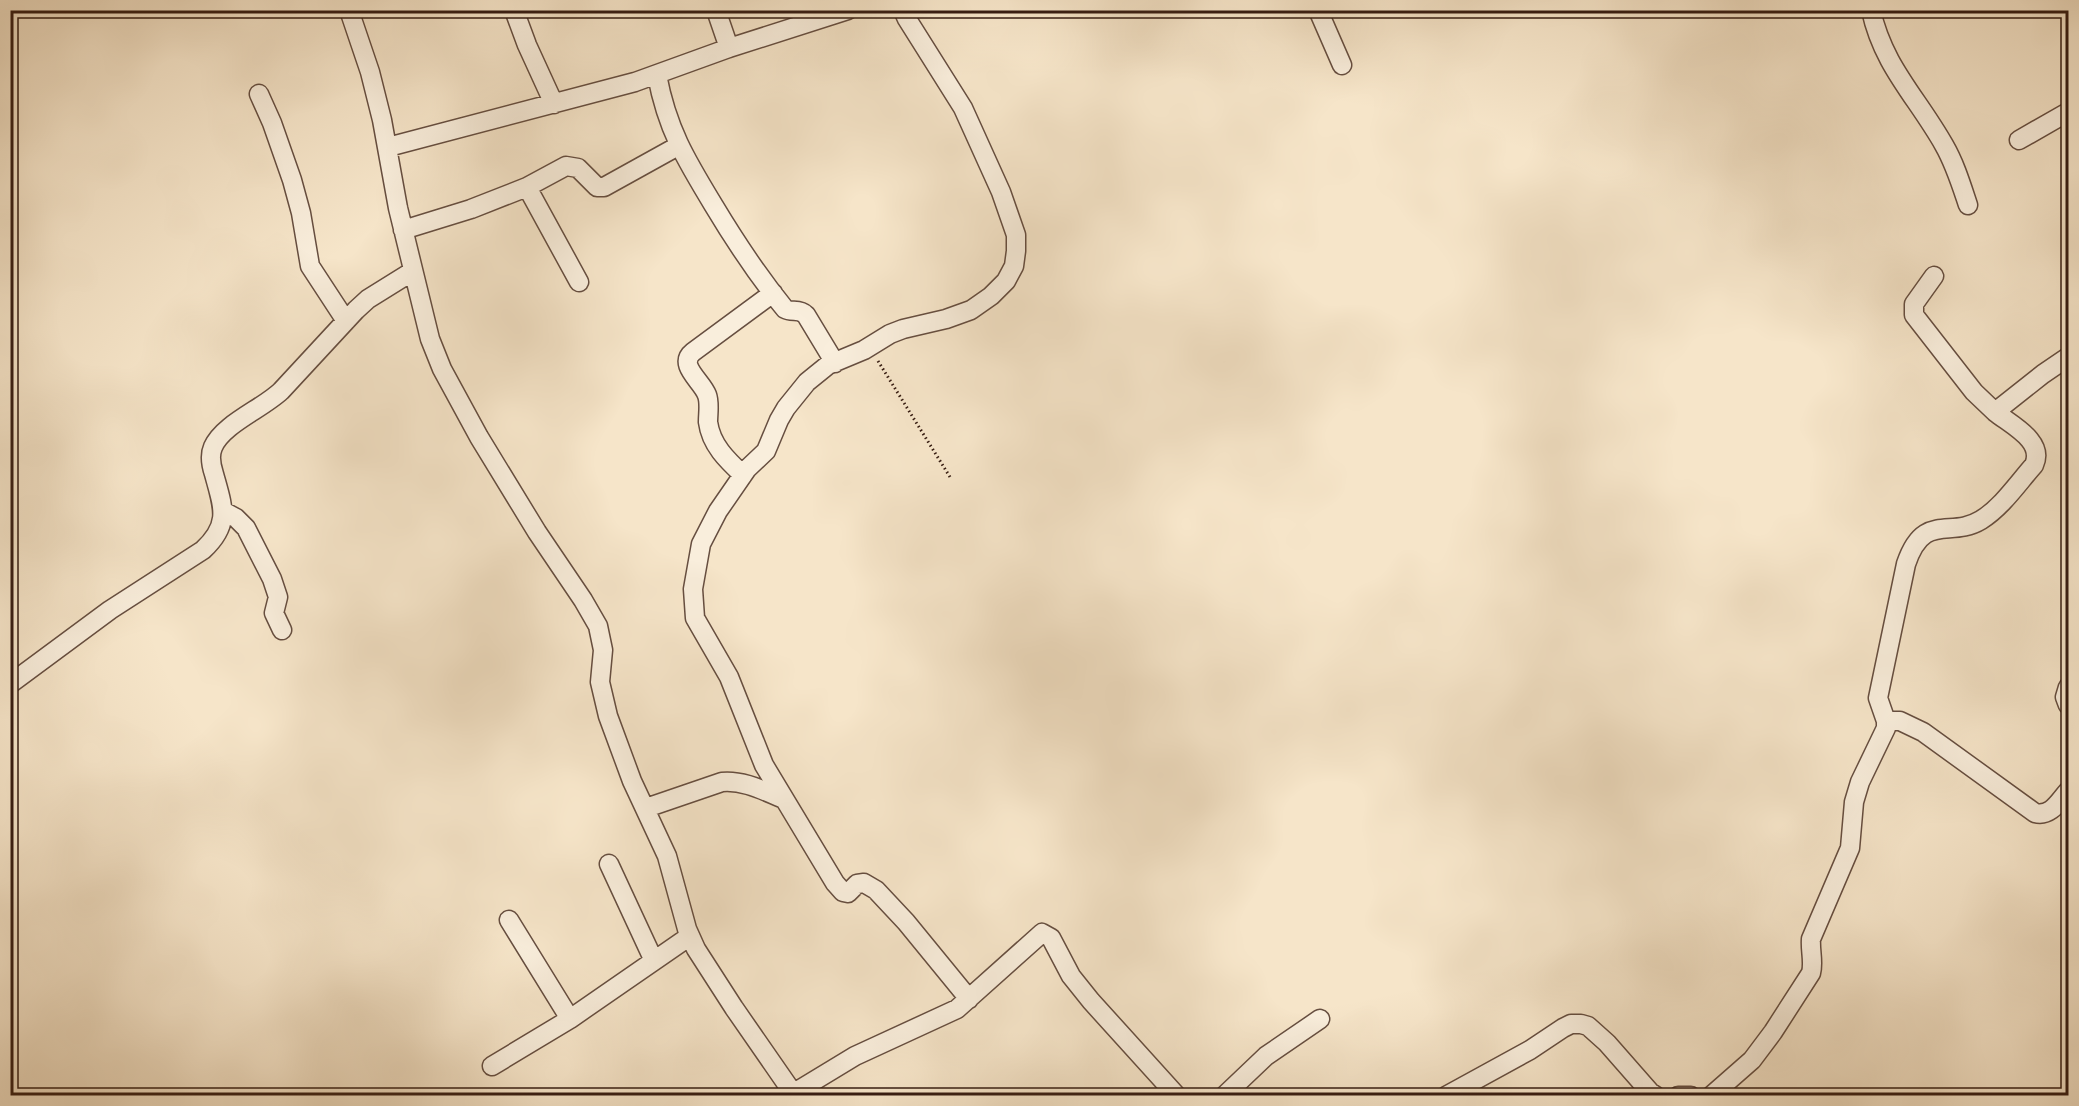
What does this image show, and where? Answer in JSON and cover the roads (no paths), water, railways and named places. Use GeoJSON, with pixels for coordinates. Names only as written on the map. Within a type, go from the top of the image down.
{"type":"FeatureCollection","features":[{"type":"Feature","properties":{"kind":"street"},"geometry":{"type":"LineString","coordinates":[[349,10],[370,72],[388,147],[403,230],[430,339],[442,369],[479,437],[598,626],[603,650],[600,682],[603,696],[620,749],[667,856],[690,936],[734,1008],[794,1094],[855,1056],[949,1014],[969,999],[1039,935],[1046,934],[1051,938],[1071,976],[1091,1001],[1177,1095]]}},
{"type":"Feature","properties":{"kind":"street"},"geometry":{"type":"LineString","coordinates":[[514,10],[554,104]]}},
{"type":"Feature","properties":{"kind":"street"},"geometry":{"type":"LineString","coordinates":[[716,10],[729,48]]}},
{"type":"Feature","properties":{"kind":"street"},"geometry":{"type":"LineString","coordinates":[[388,147],[657,75],[729,48],[848,10]]}},
{"type":"Feature","properties":{"kind":"street"},"geometry":{"type":"LineString","coordinates":[[903,10],[967,116],[1012,221],[1016,235],[1014,266],[1006,281],[991,296],[971,309],[946,319],[890,334],[869,347],[818,371],[790,402],[778,420],[766,451],[743,476],[718,511],[701,544],[695,568],[693,605],[695,618],[729,677],[764,765],[839,889],[848,893],[858,884],[864,883],[876,891],[906,922],[969,999]]}},
{"type":"Feature","properties":{"kind":"street"},"geometry":{"type":"LineString","coordinates":[[1318,10],[1342,65]]}},
{"type":"Feature","properties":{"kind":"street"},"geometry":{"type":"LineString","coordinates":[[1871,10],[1885,53],[1944,144],[1954,163],[1968,205]]}},
{"type":"Feature","properties":{"kind":"street"},"geometry":{"type":"LineString","coordinates":[[657,75],[667,117],[678,146],[736,242],[787,310],[804,313],[835,363]]}},
{"type":"Feature","properties":{"kind":"street"},"geometry":{"type":"LineString","coordinates":[[259,94],[292,180],[301,213],[310,266],[346,321]]}},
{"type":"Feature","properties":{"kind":"street"},"geometry":{"type":"LineString","coordinates":[[2019,140],[2068,112]]}},
{"type":"Feature","properties":{"kind":"street"},"geometry":{"type":"LineString","coordinates":[[403,230],[471,209],[527,187],[566,166],[578,168],[594,184],[600,188],[604,187],[678,146]]}},
{"type":"Feature","properties":{"kind":"street"},"geometry":{"type":"LineString","coordinates":[[527,187],[579,282]]}},
{"type":"Feature","properties":{"kind":"street"},"geometry":{"type":"LineString","coordinates":[[10,684],[110,610],[203,550],[219,533],[223,523],[223,511],[211,465],[214,445],[230,426],[275,397],[368,299],[413,271]]}},
{"type":"Feature","properties":{"kind":"street"},"geometry":{"type":"LineString","coordinates":[[1712,1095],[1752,1060],[1811,973],[1813,965],[1810,950],[1811,939],[1850,848],[1854,802],[1860,782],[1886,728],[1886,721],[1878,698],[1911,551],[1928,533],[1938,528],[1971,524],[1982,519],[2020,481],[2037,459],[2037,452],[2027,438],[1974,392],[1914,315],[1914,304],[1934,276]]}},
{"type":"Feature","properties":{"kind":"street"},"geometry":{"type":"LineString","coordinates":[[743,476],[723,456],[716,445],[709,429],[706,393],[689,368],[687,361],[688,356],[693,352],[772,293]]}},
{"type":"Feature","properties":{"kind":"street"},"geometry":{"type":"LineString","coordinates":[[1995,412],[2068,357]]}},
{"type":"Feature","properties":{"kind":"street"},"geometry":{"type":"LineString","coordinates":[[223,511],[237,518],[246,528],[272,579],[278,597],[274,613],[282,630]]}},
{"type":"Feature","properties":{"kind":"street"},"geometry":{"type":"LineString","coordinates":[[2068,687],[2064,697],[2068,705]]}},
{"type":"Feature","properties":{"kind":"street"},"geometry":{"type":"LineString","coordinates":[[1886,721],[1900,721],[1923,732],[2035,813],[2044,814],[2051,810],[2068,791]]}},
{"type":"Feature","properties":{"kind":"street"},"geometry":{"type":"LineString","coordinates":[[646,808],[722,782],[753,787],[784,800]]}},
{"type":"Feature","properties":{"kind":"street"},"geometry":{"type":"LineString","coordinates":[[609,864],[654,961]]}},
{"type":"Feature","properties":{"kind":"street"},"geometry":{"type":"LineString","coordinates":[[509,920],[570,1019]]}},
{"type":"Feature","properties":{"kind":"street"},"geometry":{"type":"LineString","coordinates":[[492,1066],[570,1019],[690,936]]}},
{"type":"Feature","properties":{"kind":"street"},"geometry":{"type":"LineString","coordinates":[[1224,1095],[1266,1056],[1320,1019]]}},
{"type":"Feature","properties":{"kind":"street"},"geometry":{"type":"LineString","coordinates":[[1446,1095],[1530,1050],[1572,1024],[1588,1026],[1650,1092],[1656,1095]]}},
{"type":"Feature","properties":{"kind":"street"},"geometry":{"type":"LineString","coordinates":[[1678,1095],[1691,1095]]}}]}
